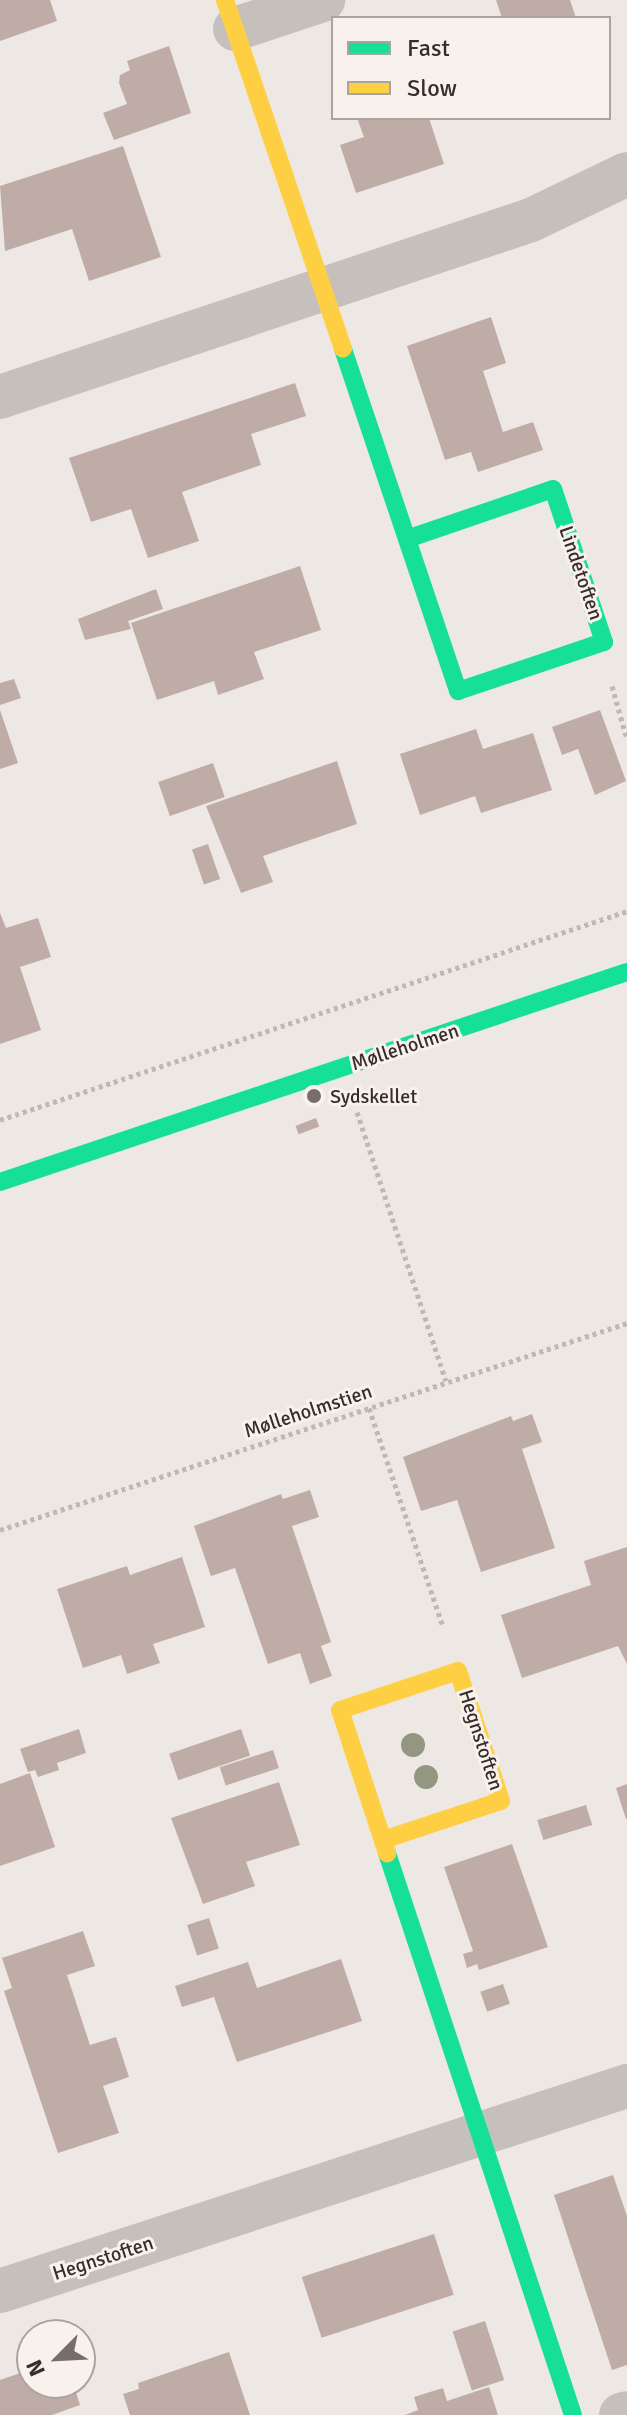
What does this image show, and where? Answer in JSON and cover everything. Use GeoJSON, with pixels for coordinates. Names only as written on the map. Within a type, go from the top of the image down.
{"type":"FeatureCollection","features":[{"type":"Feature","properties":{"kind":"street","name":"Lindetoften"},"geometry":{"type":"LineString","coordinates":[[323,0],[230,15],[458,691],[604,642],[553,489],[407,539]]}},
{"type":"Feature","properties":{"kind":"street"},"geometry":{"type":"LineString","coordinates":[[0,397],[531,220],[627,174]]}},
{"type":"Feature","properties":{"kind":"street","name":"Mølleholmen"},"geometry":{"type":"LineString","coordinates":[[0,1182],[627,972]]}},
{"type":"Feature","properties":{"kind":"street","name":"Hegnstoften"},"geometry":{"type":"LineString","coordinates":[[383,1840],[501,1801],[458,1671],[340,1710],[573,2415]]}},
{"type":"Feature","properties":{"kind":"street","name":"Hegnstoften"},"geometry":{"type":"LineString","coordinates":[[0,2291],[627,2086]]}},
{"type":"Feature","properties":{"kind":"street"},"geometry":{"type":"LineString","coordinates":[[621,2415],[627,2413]]}},
{"type":"Feature","properties":{"kind":"path"},"geometry":{"type":"LineString","coordinates":[[0,1120],[627,911]]}},
{"type":"Feature","properties":{"kind":"path"},"geometry":{"type":"LineString","coordinates":[[324,1014],[446,1381]]}},
{"type":"Feature","properties":{"kind":"path","name":"Mølleholmstien"},"geometry":{"type":"LineString","coordinates":[[0,1530],[627,1323]]}},
{"type":"Feature","properties":{"kind":"path"},"geometry":{"type":"LineString","coordinates":[[369,1408],[458,1671]]}},
{"type":"Feature","properties":{"kind":"building"},"geometry":{"type":"Polygon","coordinates":[[[0,0],[50,0],[57,21],[0,41],[0,0]]]}},
{"type":"Feature","properties":{"kind":"building"},"geometry":{"type":"Polygon","coordinates":[[[496,0],[570,0],[575,16],[501,16],[496,0]]]}},
{"type":"Feature","properties":{"kind":"building"},"geometry":{"type":"Polygon","coordinates":[[[169,46],[191,113],[114,140],[103,113],[127,104],[119,83],[120,75],[130,70],[127,61],[169,46]]]}},
{"type":"Feature","properties":{"kind":"building"},"geometry":{"type":"Polygon","coordinates":[[[358,120],[430,120],[444,164],[356,193],[340,145],[364,137],[358,120]]]}},
{"type":"Feature","properties":{"kind":"building"},"geometry":{"type":"Polygon","coordinates":[[[123,146],[161,257],[89,281],[72,229],[5,251],[0,186],[123,146]]]}},
{"type":"Feature","properties":{"kind":"building"},"geometry":{"type":"Polygon","coordinates":[[[491,317],[506,363],[483,371],[503,432],[533,422],[543,450],[478,472],[471,452],[445,460],[407,346],[491,317]]]}},
{"type":"Feature","properties":{"kind":"building"},"geometry":{"type":"Polygon","coordinates":[[[295,383],[306,416],[251,434],[261,465],[182,492],[199,541],[148,558],[131,509],[91,522],[69,458],[295,383]]]}},
{"type":"Feature","properties":{"kind":"building"},"geometry":{"type":"Polygon","coordinates":[[[300,566],[321,630],[254,652],[264,679],[218,695],[214,681],[157,700],[131,623],[300,566]]]}},
{"type":"Feature","properties":{"kind":"building"},"geometry":{"type":"Polygon","coordinates":[[[156,589],[163,609],[128,621],[131,629],[85,640],[78,619],[156,589]]]}},
{"type":"Feature","properties":{"kind":"building"},"geometry":{"type":"Polygon","coordinates":[[[14,679],[21,698],[0,705],[0,683],[14,679]]]}},
{"type":"Feature","properties":{"kind":"building"},"geometry":{"type":"Polygon","coordinates":[[[0,710],[18,763],[0,769],[0,710]]]}},
{"type":"Feature","properties":{"kind":"building"},"geometry":{"type":"Polygon","coordinates":[[[600,710],[626,781],[595,795],[578,749],[562,755],[552,727],[600,710]]]}},
{"type":"Feature","properties":{"kind":"building"},"geometry":{"type":"Polygon","coordinates":[[[476,729],[483,749],[533,733],[552,790],[481,813],[475,796],[420,815],[400,754],[476,729]]]}},
{"type":"Feature","properties":{"kind":"building"},"geometry":{"type":"Polygon","coordinates":[[[337,761],[357,824],[263,856],[273,882],[241,893],[206,806],[337,761]]]}},
{"type":"Feature","properties":{"kind":"building"},"geometry":{"type":"Polygon","coordinates":[[[213,763],[225,797],[170,816],[158,782],[213,763]]]}},
{"type":"Feature","properties":{"kind":"building"},"geometry":{"type":"Polygon","coordinates":[[[208,844],[220,879],[204,885],[192,850],[208,844]]]}},
{"type":"Feature","properties":{"kind":"building"},"geometry":{"type":"Polygon","coordinates":[[[0,913],[6,928],[38,918],[51,957],[20,967],[41,1030],[0,1044],[0,913]]]}},
{"type":"Feature","properties":{"kind":"building"},"geometry":{"type":"Polygon","coordinates":[[[316,1118],[319,1126],[299,1134],[295,1126],[316,1118]]]}},
{"type":"Feature","properties":{"kind":"building"},"geometry":{"type":"Polygon","coordinates":[[[532,1414],[542,1442],[522,1449],[555,1548],[481,1572],[457,1500],[421,1511],[403,1457],[511,1416],[513,1421],[532,1414]]]}},
{"type":"Feature","properties":{"kind":"building"},"geometry":{"type":"Polygon","coordinates":[[[310,1490],[319,1517],[292,1526],[331,1642],[321,1646],[332,1676],[310,1684],[300,1653],[268,1664],[235,1568],[211,1576],[194,1526],[281,1494],[283,1499],[310,1490]]]}},
{"type":"Feature","properties":{"kind":"building"},"geometry":{"type":"Polygon","coordinates":[[[627,1547],[627,1664],[618,1646],[522,1678],[501,1615],[591,1585],[584,1561],[627,1547]]]}},
{"type":"Feature","properties":{"kind":"building"},"geometry":{"type":"Polygon","coordinates":[[[182,1557],[205,1627],[153,1644],[160,1663],[127,1674],[121,1655],[83,1668],[57,1589],[127,1566],[130,1575],[182,1557]]]}},
{"type":"Feature","properties":{"kind":"building"},"geometry":{"type":"Polygon","coordinates":[[[79,1729],[86,1753],[57,1763],[59,1770],[38,1777],[35,1770],[28,1772],[20,1749],[79,1729]]]}},
{"type":"Feature","properties":{"kind":"building"},"geometry":{"type":"Polygon","coordinates":[[[241,1729],[250,1755],[178,1780],[169,1754],[241,1729]]]}},
{"type":"Feature","properties":{"kind":"building"},"geometry":{"type":"Polygon","coordinates":[[[273,1750],[279,1768],[226,1785],[220,1767],[273,1750]]]}},
{"type":"Feature","properties":{"kind":"building"},"geometry":{"type":"Polygon","coordinates":[[[30,1773],[55,1847],[0,1866],[0,1784],[30,1773]]]}},
{"type":"Feature","properties":{"kind":"building"},"geometry":{"type":"Polygon","coordinates":[[[279,1782],[300,1845],[246,1862],[255,1886],[203,1904],[171,1818],[279,1782]]]}},
{"type":"Feature","properties":{"kind":"building"},"geometry":{"type":"Polygon","coordinates":[[[627,1784],[627,1819],[626,1819],[616,1788],[627,1784]]]}},
{"type":"Feature","properties":{"kind":"building"},"geometry":{"type":"Polygon","coordinates":[[[586,1805],[592,1825],[543,1840],[537,1820],[586,1805]]]}},
{"type":"Feature","properties":{"kind":"building"},"geometry":{"type":"Polygon","coordinates":[[[512,1844],[548,1947],[479,1970],[477,1964],[467,1968],[463,1954],[473,1951],[444,1867],[512,1844]]]}},
{"type":"Feature","properties":{"kind":"building"},"geometry":{"type":"Polygon","coordinates":[[[209,1918],[219,1948],[197,1956],[187,1925],[209,1918]]]}},
{"type":"Feature","properties":{"kind":"building"},"geometry":{"type":"Polygon","coordinates":[[[83,1931],[95,1966],[67,1975],[90,2045],[116,2037],[129,2077],[103,2086],[119,2133],[58,2153],[4,1991],[12,1988],[2,1958],[83,1931]]]}},
{"type":"Feature","properties":{"kind":"building"},"geometry":{"type":"Polygon","coordinates":[[[341,1959],[362,2021],[237,2062],[214,1997],[182,2007],[175,1986],[248,1962],[257,1988],[341,1959]]]}},
{"type":"Feature","properties":{"kind":"building"},"geometry":{"type":"Polygon","coordinates":[[[503,1984],[510,2004],[487,2012],[480,1992],[503,1984]]]}},
{"type":"Feature","properties":{"kind":"building"},"geometry":{"type":"Polygon","coordinates":[[[613,2175],[627,2216],[627,2365],[612,2370],[554,2195],[613,2175]]]}},
{"type":"Feature","properties":{"kind":"building"},"geometry":{"type":"Polygon","coordinates":[[[434,2234],[454,2295],[322,2338],[302,2277],[434,2234]]]}},
{"type":"Feature","properties":{"kind":"building"},"geometry":{"type":"Polygon","coordinates":[[[485,2321],[504,2380],[472,2390],[453,2332],[485,2321]]]}},
{"type":"Feature","properties":{"kind":"building"},"geometry":{"type":"Polygon","coordinates":[[[229,2352],[250,2415],[130,2415],[123,2394],[139,2389],[138,2383],[229,2352]]]}},
{"type":"Feature","properties":{"kind":"building"},"geometry":{"type":"Polygon","coordinates":[[[16,2374],[16,2399],[78,2399],[80,2405],[52,2415],[0,2415],[0,2380],[16,2374]]]}},
{"type":"Feature","properties":{"kind":"building"},"geometry":{"type":"Polygon","coordinates":[[[489,2387],[498,2415],[405,2415],[418,2410],[414,2397],[443,2388],[447,2401],[489,2387]]]}},
{"type":"Feature","properties":{"kind":"traffic: fast"},"geometry":{"type":"LineString","coordinates":[[343,349],[458,691],[604,642],[553,489],[407,539]]}},
{"type":"Feature","properties":{"kind":"traffic: fast"},"geometry":{"type":"LineString","coordinates":[[0,1182],[627,972]]}},
{"type":"Feature","properties":{"kind":"traffic: fast"},"geometry":{"type":"LineString","coordinates":[[387,1853],[573,2415]]}},
{"type":"Feature","properties":{"kind":"traffic: slow"},"geometry":{"type":"LineString","coordinates":[[225,0],[343,349]]}},
{"type":"Feature","properties":{"kind":"traffic: slow"},"geometry":{"type":"LineString","coordinates":[[383,1840],[501,1801],[458,1671],[340,1710],[387,1853]]}},
{"type":"Feature","properties":{"kind":"place","name":"Sydskellet"},"geometry":{"type":"Point","coordinates":[314,1096]}}]}
